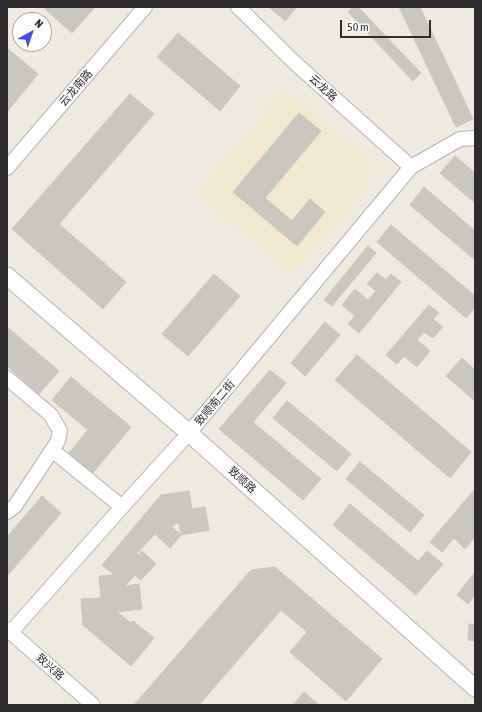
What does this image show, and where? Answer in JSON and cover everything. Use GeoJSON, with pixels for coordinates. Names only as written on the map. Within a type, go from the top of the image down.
{"type":"FeatureCollection","features":[{"type":"Feature","properties":{"kind":"street","name":"云龙南路"},"geometry":{"type":"LineString","coordinates":[[7,168],[145,7]]}},
{"type":"Feature","properties":{"kind":"street","name":"云龙路"},"geometry":{"type":"LineString","coordinates":[[238,7],[295,63],[411,167]]}},
{"type":"Feature","properties":{"kind":"street"},"geometry":{"type":"LineString","coordinates":[[411,167],[460,139],[475,138]]}},
{"type":"Feature","properties":{"kind":"street","name":"致顺南二街"},"geometry":{"type":"LineString","coordinates":[[9,631],[189,433],[411,167]]}},
{"type":"Feature","properties":{"kind":"street","name":"致顺路"},"geometry":{"type":"LineString","coordinates":[[7,276],[189,433],[475,688]]}},
{"type":"Feature","properties":{"kind":"street"},"geometry":{"type":"LineString","coordinates":[[7,378],[51,415],[60,431],[58,441],[15,506],[7,512]]}},
{"type":"Feature","properties":{"kind":"street"},"geometry":{"type":"LineString","coordinates":[[52,450],[122,507]]}},
{"type":"Feature","properties":{"kind":"street","name":"致兴路"},"geometry":{"type":"LineString","coordinates":[[9,631],[93,705]]}},
{"type":"Feature","properties":{"kind":"shaded area"},"geometry":{"type":"Polygon","coordinates":[[[285,89],[369,159],[370,184],[293,275],[196,193],[285,89]]]}},
{"type":"Feature","properties":{"kind":"building"},"geometry":{"type":"Polygon","coordinates":[[[48,7],[95,7],[72,33],[52,15],[52,12],[48,12],[45,9],[48,7]]]}},
{"type":"Feature","properties":{"kind":"building"},"geometry":{"type":"Polygon","coordinates":[[[269,7],[297,7],[285,21],[269,7]]]}},
{"type":"Feature","properties":{"kind":"building"},"geometry":{"type":"Polygon","coordinates":[[[353,7],[358,7],[421,73],[413,81],[348,12],[353,7]]]}},
{"type":"Feature","properties":{"kind":"building"},"geometry":{"type":"Polygon","coordinates":[[[399,7],[420,7],[473,119],[456,127],[399,7]]]}},
{"type":"Feature","properties":{"kind":"building"},"geometry":{"type":"Polygon","coordinates":[[[178,33],[240,86],[220,111],[157,57],[178,33]]]}},
{"type":"Feature","properties":{"kind":"building"},"geometry":{"type":"Polygon","coordinates":[[[7,48],[38,74],[7,112],[7,48]]]}},
{"type":"Feature","properties":{"kind":"building"},"geometry":{"type":"Polygon","coordinates":[[[130,94],[154,114],[59,224],[126,282],[103,309],[12,229],[130,94]]]}},
{"type":"Feature","properties":{"kind":"building"},"geometry":{"type":"Polygon","coordinates":[[[299,113],[321,131],[265,198],[292,221],[310,199],[325,212],[297,246],[233,192],[299,113]]]}},
{"type":"Feature","properties":{"kind":"building"},"geometry":{"type":"Polygon","coordinates":[[[455,156],[475,173],[475,203],[440,173],[455,156]]]}},
{"type":"Feature","properties":{"kind":"building"},"geometry":{"type":"Polygon","coordinates":[[[424,187],[475,231],[475,260],[410,205],[424,187]]]}},
{"type":"Feature","properties":{"kind":"building"},"geometry":{"type":"Polygon","coordinates":[[[391,225],[475,296],[475,308],[466,318],[377,242],[391,225]]]}},
{"type":"Feature","properties":{"kind":"building"},"geometry":{"type":"Polygon","coordinates":[[[368,246],[376,253],[332,306],[324,300],[368,246]]]}},
{"type":"Feature","properties":{"kind":"building"},"geometry":{"type":"Polygon","coordinates":[[[377,273],[386,280],[391,274],[401,282],[359,333],[348,324],[355,316],[342,305],[355,289],[368,300],[376,291],[367,284],[377,273]]]}},
{"type":"Feature","properties":{"kind":"building"},"geometry":{"type":"Polygon","coordinates":[[[214,274],[240,296],[188,356],[162,334],[214,274]]]}},
{"type":"Feature","properties":{"kind":"building"},"geometry":{"type":"Polygon","coordinates":[[[429,305],[439,313],[433,319],[443,327],[433,338],[424,332],[417,340],[430,351],[417,367],[404,356],[397,364],[386,355],[429,305]]]}},
{"type":"Feature","properties":{"kind":"building"},"geometry":{"type":"Polygon","coordinates":[[[325,322],[340,335],[305,376],[291,363],[325,322]]]}},
{"type":"Feature","properties":{"kind":"building"},"geometry":{"type":"Polygon","coordinates":[[[7,327],[59,371],[39,394],[7,366],[7,327]]]}},
{"type":"Feature","properties":{"kind":"building"},"geometry":{"type":"Polygon","coordinates":[[[357,355],[471,452],[450,478],[335,380],[357,355]]]}},
{"type":"Feature","properties":{"kind":"building"},"geometry":{"type":"Polygon","coordinates":[[[462,358],[475,370],[475,401],[446,376],[462,358]]]}},
{"type":"Feature","properties":{"kind":"building"},"geometry":{"type":"Polygon","coordinates":[[[270,370],[286,383],[253,422],[321,479],[303,500],[219,429],[270,370]]]}},
{"type":"Feature","properties":{"kind":"building"},"geometry":{"type":"Polygon","coordinates":[[[71,377],[131,427],[92,474],[68,454],[88,430],[52,400],[71,377]]]}},
{"type":"Feature","properties":{"kind":"building"},"geometry":{"type":"Polygon","coordinates":[[[287,401],[351,454],[337,471],[273,418],[287,401]]]}},
{"type":"Feature","properties":{"kind":"building"},"geometry":{"type":"Polygon","coordinates":[[[360,462],[424,515],[410,532],[346,479],[360,462]]]}},
{"type":"Feature","properties":{"kind":"building"},"geometry":{"type":"Polygon","coordinates":[[[475,489],[475,537],[465,549],[454,538],[442,552],[430,542],[475,489]]]}},
{"type":"Feature","properties":{"kind":"building"},"geometry":{"type":"Polygon","coordinates":[[[189,491],[192,509],[205,507],[209,530],[181,535],[170,548],[155,534],[136,554],[138,555],[142,551],[156,564],[141,580],[135,575],[125,586],[139,584],[142,609],[117,612],[131,623],[133,621],[154,638],[131,666],[83,625],[81,599],[101,598],[99,576],[114,575],[102,565],[161,495],[189,491]],[[179,523],[175,524],[172,527],[181,535],[179,523]]]}},
{"type":"Feature","properties":{"kind":"building"},"geometry":{"type":"Polygon","coordinates":[[[42,496],[61,513],[8,575],[7,537],[42,496]]]}},
{"type":"Feature","properties":{"kind":"building"},"geometry":{"type":"Polygon","coordinates":[[[350,504],[418,561],[427,551],[443,564],[416,595],[333,525],[350,504]]]}},
{"type":"Feature","properties":{"kind":"building"},"geometry":{"type":"Polygon","coordinates":[[[275,567],[382,659],[346,701],[290,652],[307,632],[281,610],[199,705],[134,705],[251,570],[275,567]]]}},
{"type":"Feature","properties":{"kind":"building"},"geometry":{"type":"Polygon","coordinates":[[[475,572],[475,595],[468,604],[457,595],[475,572]]]}},
{"type":"Feature","properties":{"kind":"building"},"geometry":{"type":"Polygon","coordinates":[[[469,624],[475,625],[475,641],[468,640],[469,624]]]}},
{"type":"Feature","properties":{"kind":"building"},"geometry":{"type":"Polygon","coordinates":[[[304,692],[319,705],[293,705],[304,692]]]}}]}
